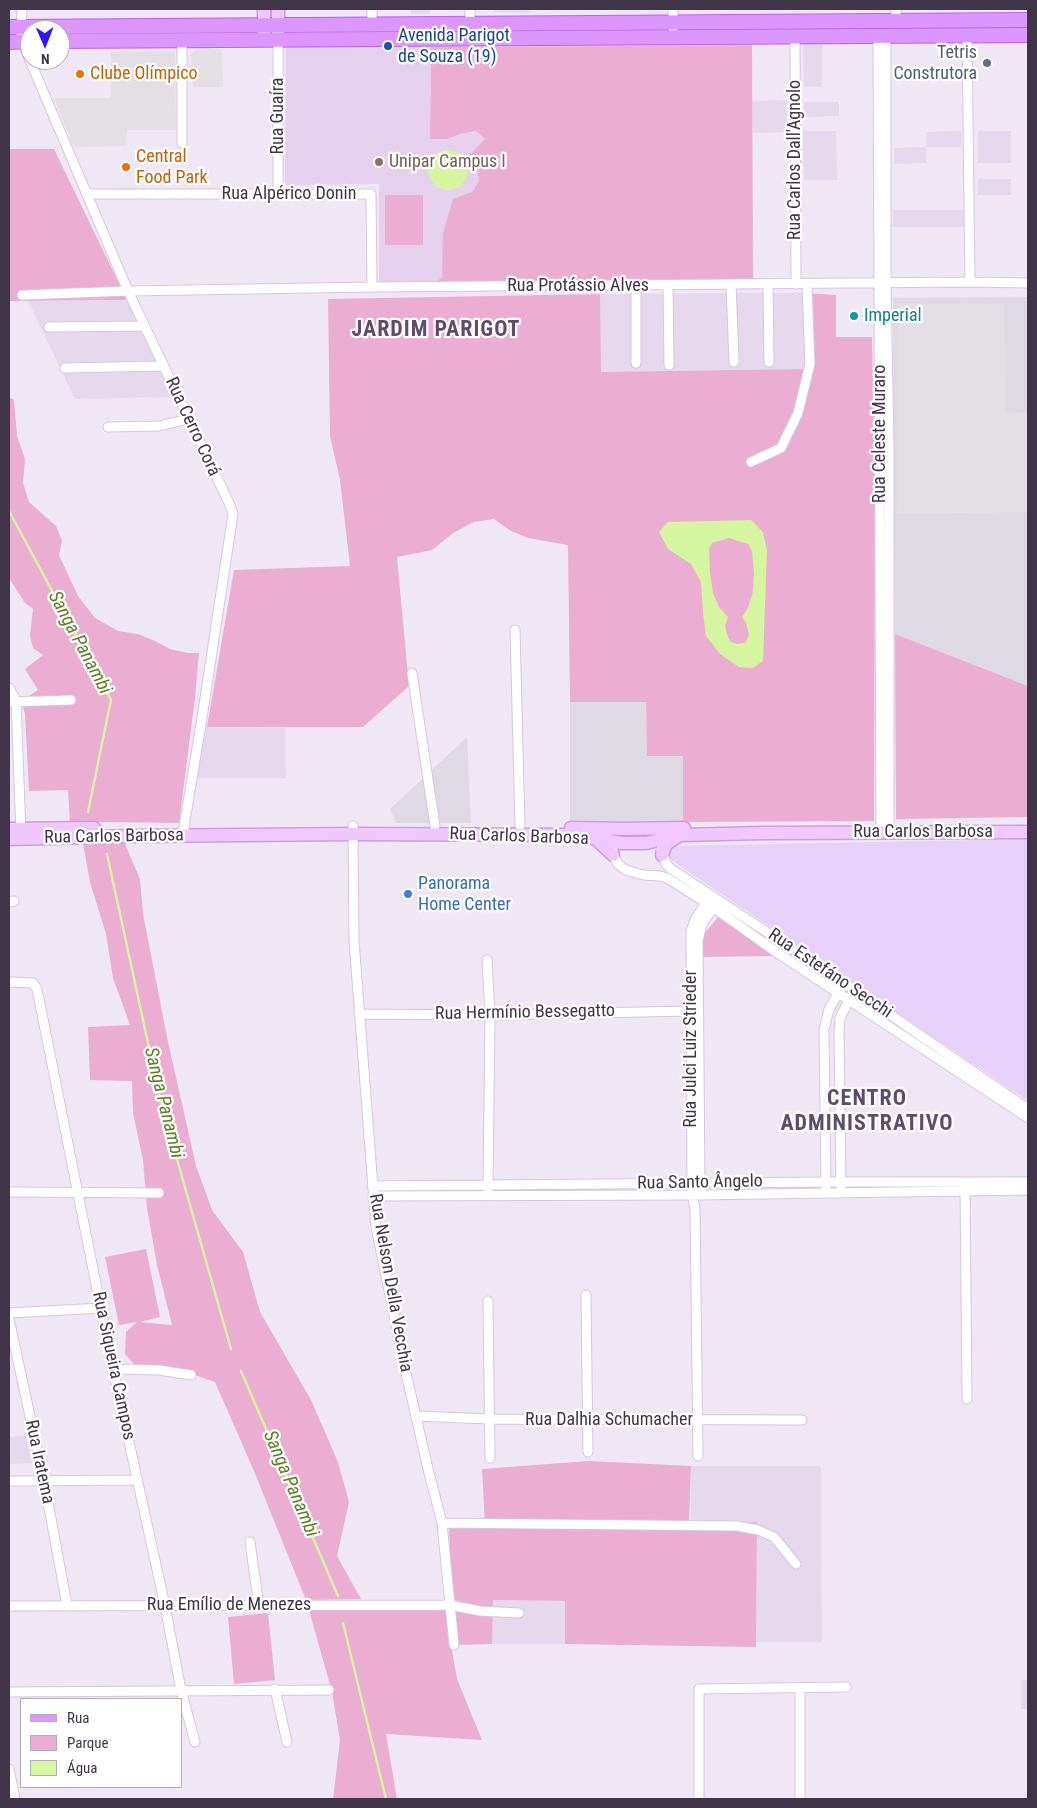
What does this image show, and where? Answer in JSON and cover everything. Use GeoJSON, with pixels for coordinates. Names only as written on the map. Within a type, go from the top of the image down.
{"type":"FeatureCollection","features":[{"type":"Feature","properties":{"kind":"main road"},"geometry":{"type":"LineString","coordinates":[[70,41],[182,40],[372,25],[470,24],[673,16],[724,22],[892,17],[944,20],[1028,20]]}},
{"type":"Feature","properties":{"kind":"main road"},"geometry":{"type":"LineString","coordinates":[[851,36],[841,32],[840,27],[842,25],[868,25],[892,17]]}},
{"type":"Feature","properties":{"kind":"main road"},"geometry":{"type":"LineString","coordinates":[[901,36],[918,31],[944,30],[948,26],[944,20]]}},
{"type":"Feature","properties":{"kind":"main road"},"geometry":{"type":"LineString","coordinates":[[675,38],[687,35],[726,32],[730,30],[724,22]]}},
{"type":"Feature","properties":{"kind":"main road"},"geometry":{"type":"LineString","coordinates":[[451,39],[443,31],[455,26],[470,24]]}},
{"type":"Feature","properties":{"kind":"main road"},"geometry":{"type":"LineString","coordinates":[[387,39],[429,34],[431,30],[426,25]]}},
{"type":"Feature","properties":{"kind":"main road"},"geometry":{"type":"LineString","coordinates":[[15,27],[272,32],[387,39],[1028,35]]}},
{"type":"Feature","properties":{"kind":"main road"},"geometry":{"type":"LineString","coordinates":[[9,37],[20,32],[15,27]]}},
{"type":"Feature","properties":{"kind":"street","name":"Rua Cerro Corá"},"geometry":{"type":"LineString","coordinates":[[20,41],[15,27],[22,9]]}},
{"type":"Feature","properties":{"kind":"street","name":"Rua Guaíra"},"geometry":{"type":"LineString","coordinates":[[264,9],[272,32]]}},
{"type":"Feature","properties":{"kind":"street","name":"Rua Guaíra"},"geometry":{"type":"LineString","coordinates":[[278,9],[272,32],[278,193]]}},
{"type":"Feature","properties":{"kind":"street"},"geometry":{"type":"LineString","coordinates":[[372,9],[372,25]]}},
{"type":"Feature","properties":{"kind":"street"},"geometry":{"type":"LineString","coordinates":[[470,9],[470,24]]}},
{"type":"Feature","properties":{"kind":"street"},"geometry":{"type":"LineString","coordinates":[[673,16],[675,38]]}},
{"type":"Feature","properties":{"kind":"street","name":"Rua Celeste Muraro"},"geometry":{"type":"LineString","coordinates":[[882,36],[882,284],[889,448],[885,828]]}},
{"type":"Feature","properties":{"kind":"street"},"geometry":{"type":"LineString","coordinates":[[967,36],[970,282]]}},
{"type":"Feature","properties":{"kind":"street","name":"Rua Carlos Dall'Agnolo"},"geometry":{"type":"LineString","coordinates":[[795,37],[796,284]]}},
{"type":"Feature","properties":{"kind":"street"},"geometry":{"type":"LineString","coordinates":[[182,40],[182,143]]}},
{"type":"Feature","properties":{"kind":"street","name":"Rua Cerro Corá"},"geometry":{"type":"LineString","coordinates":[[33,70],[128,292],[233,514],[184,831]]}},
{"type":"Feature","properties":{"kind":"street","name":"Rua Alpérico Donin"},"geometry":{"type":"LineString","coordinates":[[87,194],[371,194],[372,288]]}},
{"type":"Feature","properties":{"kind":"street","name":"Rua Protássio Alves"},"geometry":{"type":"LineString","coordinates":[[22,295],[372,288],[1028,283]]}},
{"type":"Feature","properties":{"kind":"street"},"geometry":{"type":"LineString","coordinates":[[731,284],[734,362]]}},
{"type":"Feature","properties":{"kind":"street"},"geometry":{"type":"LineString","coordinates":[[768,284],[769,362]]}},
{"type":"Feature","properties":{"kind":"street"},"geometry":{"type":"LineString","coordinates":[[751,462],[781,448],[798,413],[810,364],[807,284]]}},
{"type":"Feature","properties":{"kind":"street"},"geometry":{"type":"LineString","coordinates":[[668,285],[669,364]]}},
{"type":"Feature","properties":{"kind":"street"},"geometry":{"type":"LineString","coordinates":[[636,286],[636,363]]}},
{"type":"Feature","properties":{"kind":"street"},"geometry":{"type":"LineString","coordinates":[[49,327],[145,326]]}},
{"type":"Feature","properties":{"kind":"street"},"geometry":{"type":"LineString","coordinates":[[65,368],[164,366]]}},
{"type":"Feature","properties":{"kind":"street"},"geometry":{"type":"LineString","coordinates":[[108,428],[159,426],[188,419]]}},
{"type":"Feature","properties":{"kind":"street"},"geometry":{"type":"LineString","coordinates":[[515,630],[520,826]]}},
{"type":"Feature","properties":{"kind":"street"},"geometry":{"type":"LineString","coordinates":[[412,673],[435,826]]}},
{"type":"Feature","properties":{"kind":"street"},"geometry":{"type":"LineString","coordinates":[[9,688],[13,702],[15,834]]}},
{"type":"Feature","properties":{"kind":"street"},"geometry":{"type":"LineString","coordinates":[[13,702],[71,700]]}},
{"type":"Feature","properties":{"kind":"street","name":"Rua Carlos Barbosa"},"geometry":{"type":"LineString","coordinates":[[353,830],[435,826],[623,829],[885,828],[1028,823]]}},
{"type":"Feature","properties":{"kind":"street","name":"Rua Carlos Barbosa"},"geometry":{"type":"LineString","coordinates":[[885,828],[1028,832]]}},
{"type":"Feature","properties":{"kind":"street"},"geometry":{"type":"LineString","coordinates":[[623,829],[613,848],[618,864],[626,870],[643,876],[667,878],[712,901],[779,954],[980,1081],[1028,1118]]}},
{"type":"Feature","properties":{"kind":"street","name":"Rua Estefáno Secchi"},"geometry":{"type":"LineString","coordinates":[[645,829],[654,834],[662,855],[671,869],[712,901],[844,983],[980,1081],[1028,1110]]}},
{"type":"Feature","properties":{"kind":"street","name":"Rua Carlos Barbosa"},"geometry":{"type":"LineString","coordinates":[[15,834],[353,830],[576,835],[594,838],[613,848],[682,835],[764,829]]}},
{"type":"Feature","properties":{"kind":"street","name":"Rua Nelson Della Vecchia"},"geometry":{"type":"LineString","coordinates":[[353,830],[354,941],[358,1014],[376,1226],[416,1416],[442,1523],[454,1645]]}},
{"type":"Feature","properties":{"kind":"street"},"geometry":{"type":"LineString","coordinates":[[662,855],[666,844],[682,835]]}},
{"type":"Feature","properties":{"kind":"street","name":"Rua Julci Luiz Strieder"},"geometry":{"type":"LineString","coordinates":[[696,1183],[690,931],[695,920],[712,901]]}},
{"type":"Feature","properties":{"kind":"street","name":"Rua Julci Luiz Strieder"},"geometry":{"type":"LineString","coordinates":[[698,1456],[695,1208],[698,941],[702,924],[712,901]]}},
{"type":"Feature","properties":{"kind":"street"},"geometry":{"type":"LineString","coordinates":[[487,960],[490,1014],[488,1190]]}},
{"type":"Feature","properties":{"kind":"street","name":"Rua Siqueira Campos"},"geometry":{"type":"LineString","coordinates":[[9,982],[33,983],[37,989],[113,1369],[165,1606],[181,1690],[195,1742]]}},
{"type":"Feature","properties":{"kind":"street"},"geometry":{"type":"LineString","coordinates":[[826,1194],[824,1030],[829,1009],[844,983]]}},
{"type":"Feature","properties":{"kind":"street"},"geometry":{"type":"LineString","coordinates":[[841,1193],[839,1031],[840,1018],[854,990]]}},
{"type":"Feature","properties":{"kind":"street","name":"Rua Hermínio Bessegatto"},"geometry":{"type":"LineString","coordinates":[[358,1014],[691,1011]]}},
{"type":"Feature","properties":{"kind":"street","name":"Rua Santo Ângelo"},"geometry":{"type":"LineString","coordinates":[[373,1196],[696,1183],[841,1182],[1028,1190]]}},
{"type":"Feature","properties":{"kind":"street","name":"Rua Santo Ângelo"},"geometry":{"type":"LineString","coordinates":[[372,1186],[696,1195],[826,1194],[1028,1182]]}},
{"type":"Feature","properties":{"kind":"street"},"geometry":{"type":"LineString","coordinates":[[965,1186],[967,1399]]}},
{"type":"Feature","properties":{"kind":"street"},"geometry":{"type":"LineString","coordinates":[[9,1192],[79,1194],[159,1193]]}},
{"type":"Feature","properties":{"kind":"street"},"geometry":{"type":"LineString","coordinates":[[586,1295],[588,1452]]}},
{"type":"Feature","properties":{"kind":"street"},"geometry":{"type":"LineString","coordinates":[[488,1301],[490,1458]]}},
{"type":"Feature","properties":{"kind":"street"},"geometry":{"type":"LineString","coordinates":[[9,1312],[101,1308]]}},
{"type":"Feature","properties":{"kind":"street","name":"Rua Iratema"},"geometry":{"type":"LineString","coordinates":[[9,1319],[44,1481],[67,1605]]}},
{"type":"Feature","properties":{"kind":"street"},"geometry":{"type":"LineString","coordinates":[[113,1369],[166,1371],[192,1375]]}},
{"type":"Feature","properties":{"kind":"street","name":"Rua Dalhia Schumacher"},"geometry":{"type":"LineString","coordinates":[[416,1416],[489,1420],[802,1420]]}},
{"type":"Feature","properties":{"kind":"street"},"geometry":{"type":"LineString","coordinates":[[9,1481],[137,1480]]}},
{"type":"Feature","properties":{"kind":"street"},"geometry":{"type":"LineString","coordinates":[[442,1523],[737,1526],[758,1530],[774,1537],[796,1564]]}},
{"type":"Feature","properties":{"kind":"street"},"geometry":{"type":"LineString","coordinates":[[250,1542],[258,1606]]}},
{"type":"Feature","properties":{"kind":"street","name":"Rua Emílio de Menezes"},"geometry":{"type":"LineString","coordinates":[[9,1606],[450,1605],[480,1611],[519,1613]]}},
{"type":"Feature","properties":{"kind":"street"},"geometry":{"type":"LineString","coordinates":[[800,1688],[800,1799]]}},
{"type":"Feature","properties":{"kind":"street"},"geometry":{"type":"LineString","coordinates":[[699,1799],[699,1689],[846,1688]]}},
{"type":"Feature","properties":{"kind":"street"},"geometry":{"type":"LineString","coordinates":[[274,1689],[288,1742]]}},
{"type":"Feature","properties":{"kind":"street"},"geometry":{"type":"LineString","coordinates":[[9,1692],[88,1695],[181,1690],[329,1690]]}},
{"type":"Feature","properties":{"kind":"street"},"geometry":{"type":"LineString","coordinates":[[9,1769],[15,1799]]}},
{"type":"Feature","properties":{"kind":"shaded area"},"geometry":{"type":"Polygon","coordinates":[[[411,9],[430,9],[430,14],[411,14],[411,9]]]}},
{"type":"Feature","properties":{"kind":"shaded area"},"geometry":{"type":"Polygon","coordinates":[[[494,9],[530,9],[530,13],[494,12],[494,9]]]}},
{"type":"Feature","properties":{"kind":"shaded area"},"geometry":{"type":"Polygon","coordinates":[[[803,44],[822,44],[822,87],[804,87],[803,44]]]}},
{"type":"Feature","properties":{"kind":"shaded area","name":"Unipar Campus I"},"geometry":{"type":"Polygon","coordinates":[[[286,47],[431,47],[430,117],[448,139],[460,134],[476,131],[485,139],[469,155],[477,169],[480,181],[472,192],[443,264],[442,277],[434,284],[379,284],[379,184],[285,185],[286,47]]]}},
{"type":"Feature","properties":{"kind":"shaded area"},"geometry":{"type":"Polygon","coordinates":[[[198,48],[222,49],[223,87],[193,87],[191,54],[198,48]]]}},
{"type":"Feature","properties":{"kind":"shaded area"},"geometry":{"type":"Polygon","coordinates":[[[175,51],[176,130],[127,130],[126,146],[74,147],[54,98],[111,98],[111,52],[175,51]]]}},
{"type":"Feature","properties":{"kind":"shaded area"},"geometry":{"type":"Polygon","coordinates":[[[787,100],[787,132],[753,133],[752,101],[787,100]]]}},
{"type":"Feature","properties":{"kind":"shaded area"},"geometry":{"type":"Polygon","coordinates":[[[804,102],[839,102],[839,116],[804,117],[804,102]]]}},
{"type":"Feature","properties":{"kind":"shaded area"},"geometry":{"type":"Polygon","coordinates":[[[803,131],[836,131],[837,180],[804,180],[803,131]]]}},
{"type":"Feature","properties":{"kind":"shaded area"},"geometry":{"type":"Polygon","coordinates":[[[961,131],[961,147],[926,147],[926,132],[961,131]]]}},
{"type":"Feature","properties":{"kind":"shaded area"},"geometry":{"type":"Polygon","coordinates":[[[978,131],[1011,131],[1011,163],[978,163],[978,131]]]}},
{"type":"Feature","properties":{"kind":"shaded area"},"geometry":{"type":"Polygon","coordinates":[[[926,147],[926,163],[894,164],[894,148],[926,147]]]}},
{"type":"Feature","properties":{"kind":"shaded area"},"geometry":{"type":"Polygon","coordinates":[[[978,179],[1011,179],[1011,195],[978,195],[978,179]]]}},
{"type":"Feature","properties":{"kind":"shaded area"},"geometry":{"type":"Polygon","coordinates":[[[893,210],[965,210],[965,227],[893,227],[893,210]]]}},
{"type":"Feature","properties":{"kind":"shaded area"},"geometry":{"type":"Polygon","coordinates":[[[803,293],[805,369],[600,372],[600,294],[803,293]]]}},
{"type":"Feature","properties":{"kind":"shaded area"},"geometry":{"type":"Polygon","coordinates":[[[1028,297],[1028,686],[895,634],[893,298],[1028,297]]]}},
{"type":"Feature","properties":{"kind":"shaded area"},"geometry":{"type":"Polygon","coordinates":[[[127,300],[172,397],[75,399],[28,301],[127,300]]]}},
{"type":"Feature","properties":{"kind":"shaded area"},"geometry":{"type":"Polygon","coordinates":[[[898,303],[1004,304],[1006,412],[1028,413],[1028,512],[897,514],[898,303]]]}},
{"type":"Feature","properties":{"kind":"shaded area"},"geometry":{"type":"Polygon","coordinates":[[[570,702],[646,702],[683,756],[683,822],[570,823],[570,702]]]}},
{"type":"Feature","properties":{"kind":"shaded area"},"geometry":{"type":"Polygon","coordinates":[[[201,727],[285,728],[286,778],[193,778],[201,727]]]}},
{"type":"Feature","properties":{"kind":"shaded area"},"geometry":{"type":"Polygon","coordinates":[[[467,737],[471,823],[396,823],[390,809],[467,737]]]}},
{"type":"Feature","properties":{"kind":"shaded area"},"geometry":{"type":"Polygon","coordinates":[[[1028,839],[1028,1101],[664,855],[670,846],[1028,839]]]}},
{"type":"Feature","properties":{"kind":"shaded area"},"geometry":{"type":"Polygon","coordinates":[[[26,1436],[32,1463],[9,1464],[9,1437],[26,1436]]]}},
{"type":"Feature","properties":{"kind":"shaded area"},"geometry":{"type":"Polygon","coordinates":[[[691,1466],[821,1466],[822,1642],[756,1642],[757,1522],[691,1522],[691,1466]]]}},
{"type":"Feature","properties":{"kind":"shaded area"},"geometry":{"type":"Polygon","coordinates":[[[492,1600],[566,1601],[565,1644],[492,1644],[492,1600]]]}},
{"type":"Feature","properties":{"kind":"shaded area"},"geometry":{"type":"Polygon","coordinates":[[[1021,1680],[1028,1680],[1028,1709],[1021,1709],[1021,1680]]]}},
{"type":"Feature","properties":{"kind":"green space"},"geometry":{"type":"Polygon","coordinates":[[[752,45],[753,280],[434,284],[442,277],[443,233],[453,199],[472,192],[479,181],[477,169],[469,155],[485,139],[476,131],[460,134],[448,139],[430,139],[431,47],[752,45]]]}},
{"type":"Feature","properties":{"kind":"green space"},"geometry":{"type":"Polygon","coordinates":[[[9,149],[54,149],[127,300],[9,301],[9,149]]]}},
{"type":"Feature","properties":{"kind":"green space"},"geometry":{"type":"Polygon","coordinates":[[[385,195],[423,195],[423,245],[385,245],[385,195]]]}},
{"type":"Feature","properties":{"kind":"green space"},"geometry":{"type":"Polygon","coordinates":[[[803,293],[836,295],[836,337],[872,337],[875,503],[874,821],[683,822],[683,756],[647,756],[646,702],[570,702],[568,545],[528,538],[511,531],[494,519],[474,522],[453,533],[432,550],[397,557],[409,686],[363,727],[207,727],[234,570],[350,566],[340,480],[330,436],[328,299],[600,294],[601,372],[805,369],[803,293]]]}},
{"type":"Feature","properties":{"kind":"green space"},"geometry":{"type":"Polygon","coordinates":[[[9,397],[14,400],[17,436],[25,459],[23,483],[29,502],[56,526],[62,541],[59,555],[78,596],[95,618],[118,631],[138,634],[170,649],[188,653],[199,653],[179,823],[100,822],[70,824],[68,790],[29,791],[25,714],[21,701],[38,690],[25,669],[43,655],[33,648],[30,636],[33,609],[25,603],[9,578],[9,397]]]}},
{"type":"Feature","properties":{"kind":"green space"},"geometry":{"type":"Polygon","coordinates":[[[895,634],[1028,686],[1028,817],[896,819],[895,634]]]}},
{"type":"Feature","properties":{"kind":"green space"},"geometry":{"type":"Polygon","coordinates":[[[122,837],[140,879],[143,914],[168,1042],[196,1166],[212,1210],[243,1252],[260,1312],[311,1400],[338,1462],[349,1502],[337,1556],[361,1599],[306,1600],[254,1471],[215,1382],[183,1371],[134,1364],[125,1354],[126,1332],[137,1322],[119,1325],[105,1257],[146,1249],[160,1317],[140,1322],[172,1325],[157,1265],[147,1208],[143,1160],[133,1113],[132,1081],[90,1080],[88,1027],[130,1025],[113,978],[106,934],[90,882],[82,838],[122,837]]]}},
{"type":"Feature","properties":{"kind":"green space"},"geometry":{"type":"Polygon","coordinates":[[[718,917],[777,956],[699,957],[699,940],[718,917]]]}},
{"type":"Feature","properties":{"kind":"green space"},"geometry":{"type":"Polygon","coordinates":[[[589,1461],[691,1466],[689,1524],[757,1522],[756,1647],[565,1644],[565,1601],[493,1600],[492,1644],[456,1645],[454,1601],[458,1600],[452,1600],[449,1525],[485,1525],[482,1469],[589,1461]]]}},
{"type":"Feature","properties":{"kind":"green space"},"geometry":{"type":"Polygon","coordinates":[[[448,1609],[451,1645],[457,1679],[482,1740],[386,1734],[397,1799],[333,1799],[340,1740],[332,1692],[309,1610],[448,1609]]]}},
{"type":"Feature","properties":{"kind":"green space"},"geometry":{"type":"Polygon","coordinates":[[[268,1613],[275,1680],[234,1684],[228,1617],[268,1613]]]}},
{"type":"Feature","properties":{"kind":"water"},"geometry":{"type":"Polygon","coordinates":[[[452,150],[459,153],[465,159],[468,170],[467,178],[459,187],[452,190],[444,190],[437,187],[429,178],[428,166],[431,159],[440,151],[452,150]]]}},
{"type":"Feature","properties":{"kind":"water"},"geometry":{"type":"Polygon","coordinates":[[[751,520],[763,532],[767,550],[763,661],[753,668],[739,667],[720,654],[706,636],[701,582],[691,564],[668,549],[659,532],[668,522],[751,520]],[[729,538],[712,543],[709,549],[713,593],[719,607],[728,617],[725,626],[728,637],[731,642],[737,644],[745,643],[749,635],[746,623],[742,617],[748,608],[753,591],[752,551],[748,544],[729,538]]]}},
{"type":"Feature","properties":{"kind":"waterway","name":"Sanga Panambi"},"geometry":{"type":"LineString","coordinates":[[9,511],[111,700],[88,812]]}},
{"type":"Feature","properties":{"kind":"waterway","name":"Sanga Panambi"},"geometry":{"type":"LineString","coordinates":[[107,854],[161,1103],[231,1349]]}},
{"type":"Feature","properties":{"kind":"waterway","name":"Sanga Panambi"},"geometry":{"type":"LineString","coordinates":[[241,1371],[338,1596]]}},
{"type":"Feature","properties":{"kind":"waterway","name":"Sanga Panambi"},"geometry":{"type":"LineString","coordinates":[[343,1623],[386,1799]]}},
{"type":"Feature","properties":{"kind":"place","name":"Avenida Parigot de Souza (19)"},"geometry":{"type":"Point","coordinates":[388,46]}},
{"type":"Feature","properties":{"kind":"place","name":"Tetris Construtora"},"geometry":{"type":"Point","coordinates":[987,63]}},
{"type":"Feature","properties":{"kind":"place","name":"Clube Olímpico"},"geometry":{"type":"Point","coordinates":[80,74]}},
{"type":"Feature","properties":{"kind":"place","name":"Unipar Campus I"},"geometry":{"type":"Point","coordinates":[379,162]}},
{"type":"Feature","properties":{"kind":"place","name":"Central Food Park"},"geometry":{"type":"Point","coordinates":[126,167]}},
{"type":"Feature","properties":{"kind":"place","name":"Imperial"},"geometry":{"type":"Point","coordinates":[854,316]}},
{"type":"Feature","properties":{"kind":"place","name":"Panorama Home Center"},"geometry":{"type":"Point","coordinates":[408,894]}},
{"type":"Feature","properties":{"kind":"district","name":"JARDIM PARIGOT"},"geometry":{"type":"Point","coordinates":[436,330]}},
{"type":"Feature","properties":{"kind":"district","name":"CENTRO ADMINISTRATIVO"},"geometry":{"type":"Point","coordinates":[867,1112]}}]}
